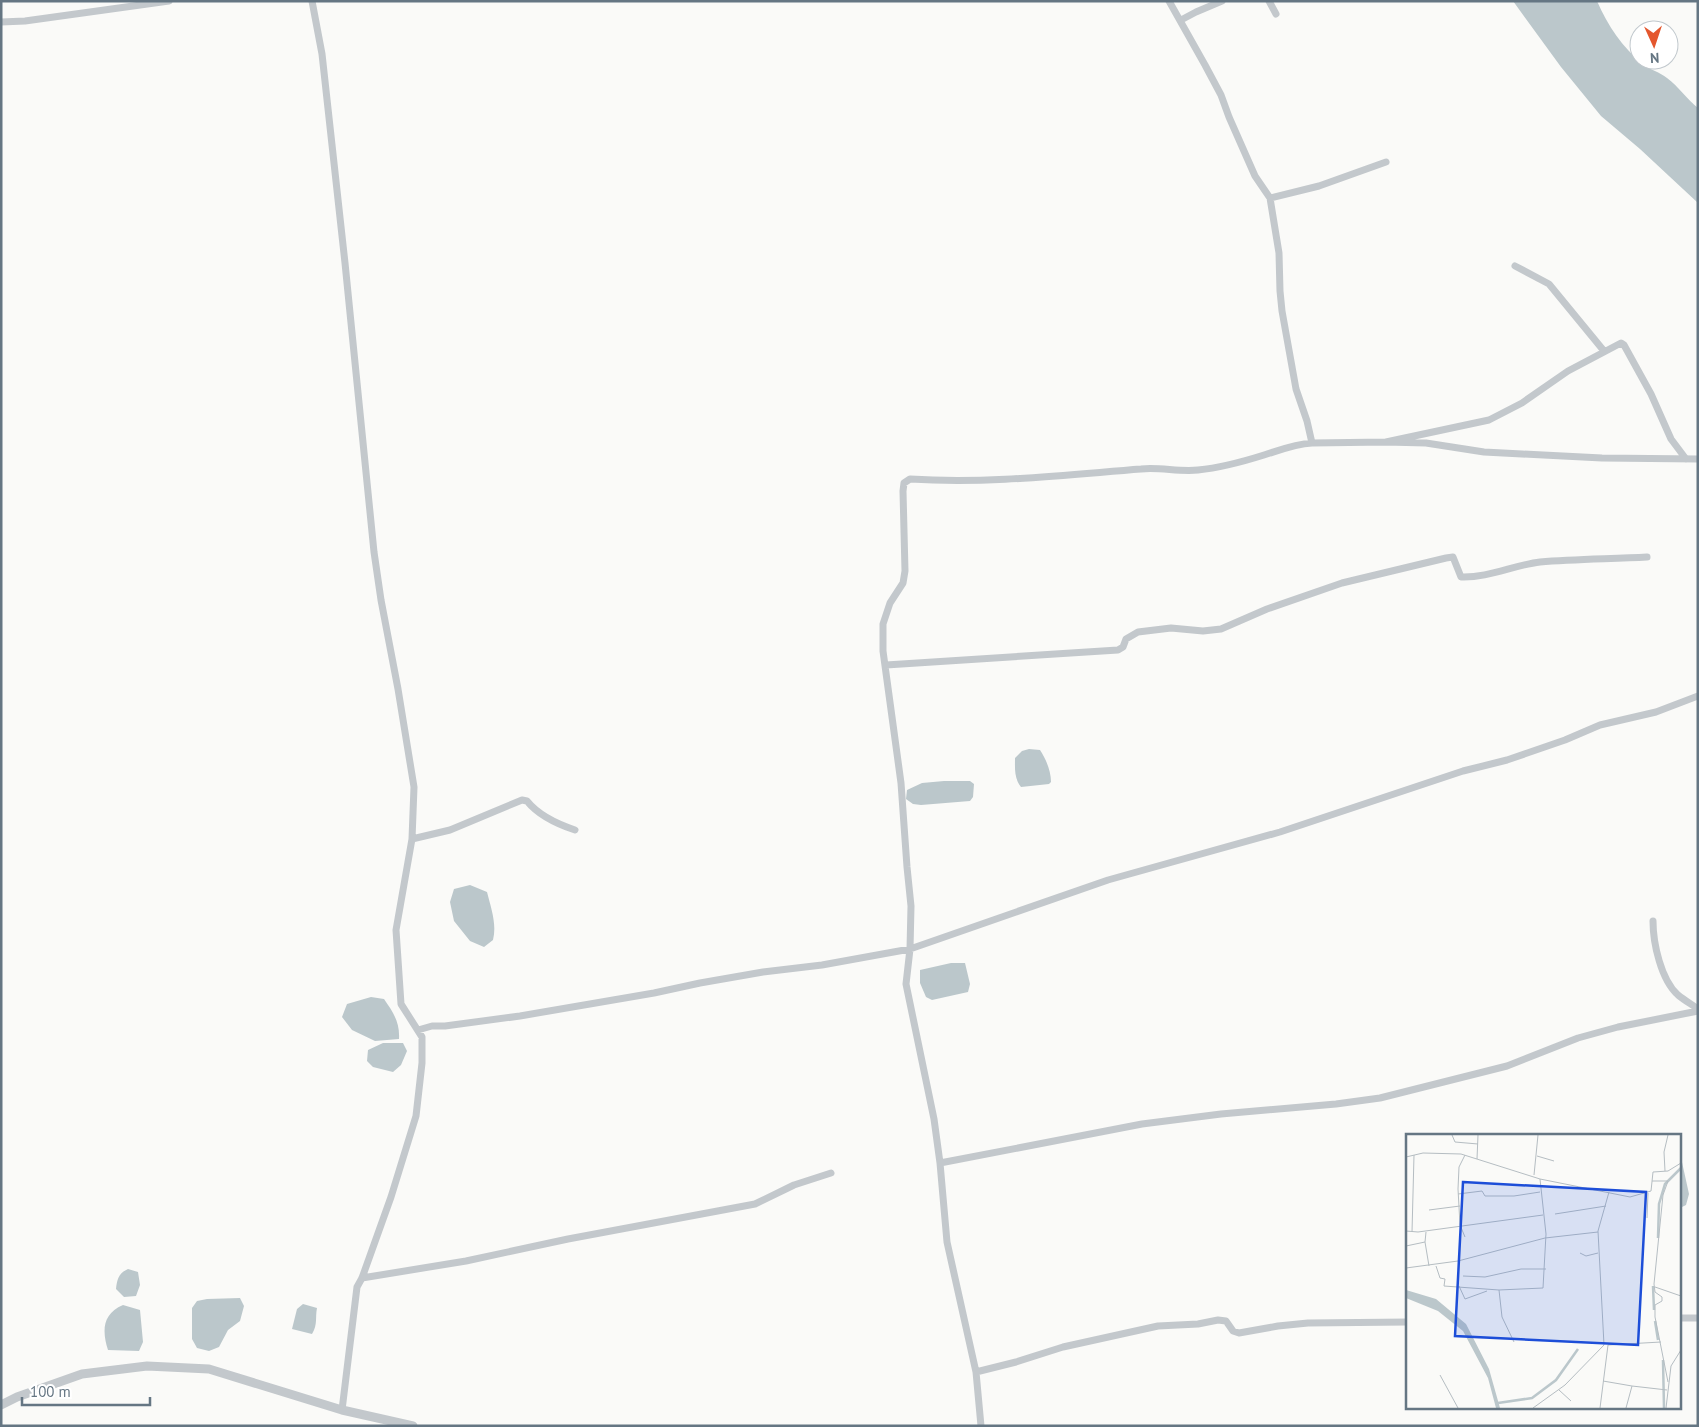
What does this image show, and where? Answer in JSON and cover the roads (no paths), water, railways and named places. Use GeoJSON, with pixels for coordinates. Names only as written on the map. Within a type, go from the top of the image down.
{"type":"FeatureCollection","features":[{"type":"Feature","properties":{"kind":"street"},"geometry":{"type":"LineString","coordinates":[[1,22],[25,21],[169,1]]}},
{"type":"Feature","properties":{"kind":"street"},"geometry":{"type":"LineString","coordinates":[[312,1],[322,54],[374,552],[414,787],[412,839],[396,930],[401,1004],[422,1037],[422,1063],[416,1116],[391,1198],[357,1287],[342,1410]]}},
{"type":"Feature","properties":{"kind":"street"},"geometry":{"type":"LineString","coordinates":[[1168,1],[1181,20],[1220,94],[1255,176],[1270,198],[1279,253],[1282,311],[1296,389],[1312,443]]}},
{"type":"Feature","properties":{"kind":"street"},"geometry":{"type":"LineString","coordinates":[[1181,20],[1222,1]]}},
{"type":"Feature","properties":{"kind":"street"},"geometry":{"type":"LineString","coordinates":[[1269,1],[1276,14]]}},
{"type":"Feature","properties":{"kind":"street"},"geometry":{"type":"LineString","coordinates":[[1270,198],[1320,186],[1386,162]]}},
{"type":"Feature","properties":{"kind":"street"},"geometry":{"type":"LineString","coordinates":[[1515,266],[1549,284],[1604,351]]}},
{"type":"Feature","properties":{"kind":"street"},"geometry":{"type":"LineString","coordinates":[[1386,442],[1490,420],[1522,403],[1568,371],[1621,343],[1624,345],[1651,394],[1671,439],[1686,459]]}},
{"type":"Feature","properties":{"kind":"street"},"geometry":{"type":"LineString","coordinates":[[981,1426],[976,1372],[947,1242],[940,1163],[925,1074],[906,984],[910,949],[911,906],[901,783],[883,651],[883,624],[890,603],[903,583],[905,571],[904,483],[910,479],[1017,480],[1144,468],[1198,470],[1263,456],[1301,444],[1312,443],[1426,443],[1484,452],[1698,459]]}},
{"type":"Feature","properties":{"kind":"street"},"geometry":{"type":"LineString","coordinates":[[886,666],[1118,650],[1123,647],[1126,639],[1138,632],[1170,628],[1203,631],[1221,629],[1267,609],[1342,583],[1446,558],[1454,557],[1461,576],[1468,577],[1501,572],[1538,562],[1647,557]]}},
{"type":"Feature","properties":{"kind":"street"},"geometry":{"type":"LineString","coordinates":[[418,1030],[432,1026],[520,1016],[654,993],[754,973],[822,965],[910,949],[1108,880],[1280,832],[1463,771],[1507,760],[1565,740],[1600,725],[1656,712],[1698,696]]}},
{"type":"Feature","properties":{"kind":"street"},"geometry":{"type":"LineString","coordinates":[[412,839],[450,830],[522,800],[527,801],[546,818],[575,830]]}},
{"type":"Feature","properties":{"kind":"street"},"geometry":{"type":"LineString","coordinates":[[1653,921],[1656,949],[1668,981],[1677,994],[1698,1010]]}},
{"type":"Feature","properties":{"kind":"street"},"geometry":{"type":"LineString","coordinates":[[940,1163],[1150,1123],[1380,1098],[1506,1066],[1578,1038],[1618,1027],[1698,1010]]}},
{"type":"Feature","properties":{"kind":"street"},"geometry":{"type":"LineString","coordinates":[[362,1278],[466,1261],[568,1239],[755,1204],[794,1184],[831,1172]]}},
{"type":"Feature","properties":{"kind":"street"},"geometry":{"type":"LineString","coordinates":[[1682,1318],[1698,1318]]}},
{"type":"Feature","properties":{"kind":"street"},"geometry":{"type":"LineString","coordinates":[[976,1372],[1063,1347],[1158,1326],[1198,1324],[1218,1320],[1226,1321],[1233,1331],[1239,1333],[1308,1323],[1406,1322]]}},
{"type":"Feature","properties":{"kind":"street"},"geometry":{"type":"LineString","coordinates":[[1,1405],[17,1397],[82,1374],[147,1366],[209,1369],[342,1410],[413,1426]]}}]}
